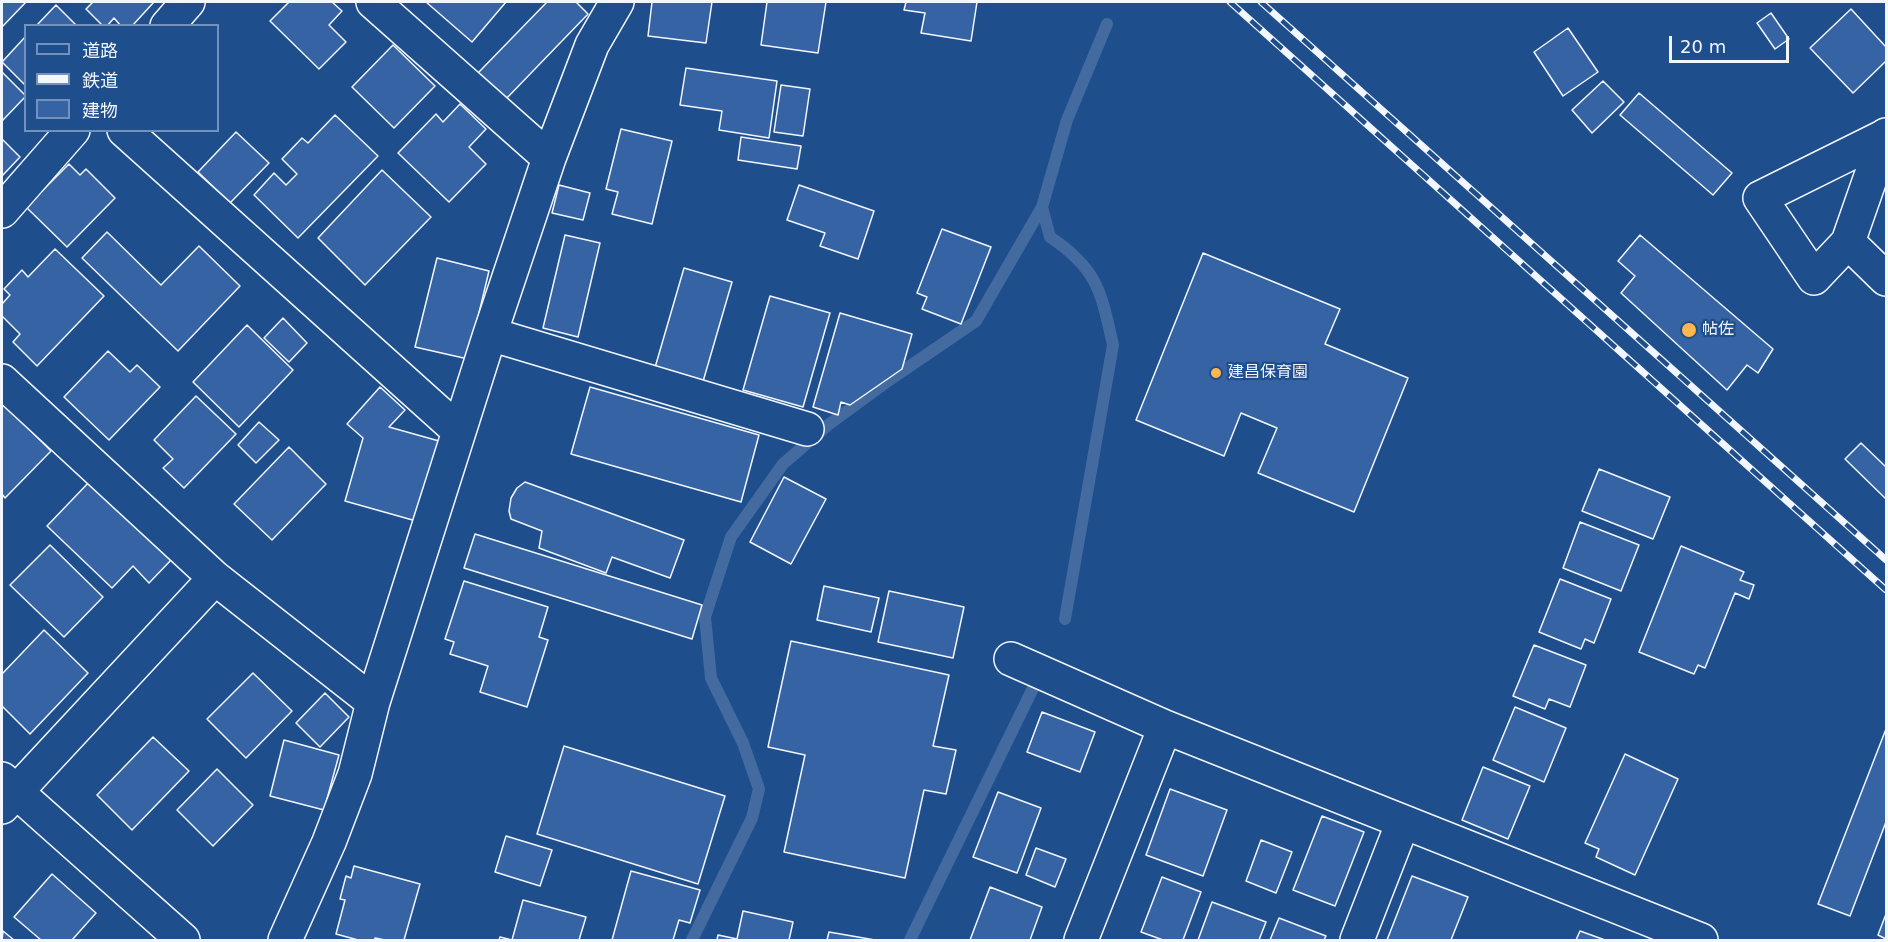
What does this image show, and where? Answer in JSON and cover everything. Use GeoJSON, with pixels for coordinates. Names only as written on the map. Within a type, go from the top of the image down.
{"type":"FeatureCollection","features":[{"type":"Feature","properties":{"kind":"street"},"geometry":{"type":"LineString","coordinates":[[169,24],[188,2]]}},
{"type":"Feature","properties":{"kind":"street"},"geometry":{"type":"LineString","coordinates":[[373,2],[549,158]]}},
{"type":"Feature","properties":{"kind":"street"},"geometry":{"type":"LineString","coordinates":[[285,940],[329,842],[355,774],[373,702],[490,334],[549,158],[592,45],[617,2]]}},
{"type":"Feature","properties":{"kind":"street"},"geometry":{"type":"LineString","coordinates":[[2,211],[71,132]]}},
{"type":"Feature","properties":{"kind":"street"},"geometry":{"type":"LineString","coordinates":[[126,132],[459,431]]}},
{"type":"Feature","properties":{"kind":"street"},"geometry":{"type":"LineString","coordinates":[[1886,136],[1848,242],[1814,278],[1760,198],[1886,136]]}},
{"type":"Feature","properties":{"kind":"street"},"geometry":{"type":"LineString","coordinates":[[1848,242],[1887,279]]}},
{"type":"Feature","properties":{"kind":"street"},"geometry":{"type":"LineString","coordinates":[[490,334],[807,429]]}},
{"type":"Feature","properties":{"kind":"street"},"geometry":{"type":"LineString","coordinates":[[2,381],[215,578],[373,702]]}},
{"type":"Feature","properties":{"kind":"street"},"geometry":{"type":"LineString","coordinates":[[183,940],[6,792],[215,578]]}},
{"type":"Feature","properties":{"kind":"street"},"geometry":{"type":"LineString","coordinates":[[1011,659],[1165,727],[1701,940]]}},
{"type":"Feature","properties":{"kind":"street"},"geometry":{"type":"LineString","coordinates":[[1081,940],[1165,727]]}},
{"type":"Feature","properties":{"kind":"street"},"geometry":{"type":"LineString","coordinates":[[1358,940],[1403,822]]}},
{"type":"Feature","properties":{"kind":"building"},"geometry":{"type":"Polygon","coordinates":[[[2,2],[26,2],[2,27],[2,2]]]}},
{"type":"Feature","properties":{"kind":"building"},"geometry":{"type":"Polygon","coordinates":[[[93,2],[154,2],[134,24],[119,24],[114,18],[109,24],[101,24],[86,9],[93,2]]]}},
{"type":"Feature","properties":{"kind":"building"},"geometry":{"type":"Polygon","coordinates":[[[289,2],[332,2],[342,11],[329,25],[346,42],[319,69],[270,21],[289,2]]]}},
{"type":"Feature","properties":{"kind":"building"},"geometry":{"type":"Polygon","coordinates":[[[426,2],[506,2],[472,42],[426,2]]]}},
{"type":"Feature","properties":{"kind":"building"},"geometry":{"type":"Polygon","coordinates":[[[547,2],[576,2],[588,14],[505,100],[478,73],[547,2]]]}},
{"type":"Feature","properties":{"kind":"building"},"geometry":{"type":"Polygon","coordinates":[[[652,2],[712,2],[706,43],[648,36],[652,2]]]}},
{"type":"Feature","properties":{"kind":"building"},"geometry":{"type":"Polygon","coordinates":[[[767,2],[826,2],[818,53],[761,45],[767,2]]]}},
{"type":"Feature","properties":{"kind":"building"},"geometry":{"type":"Polygon","coordinates":[[[906,2],[977,2],[971,41],[921,33],[925,13],[904,10],[906,2]]]}},
{"type":"Feature","properties":{"kind":"building"},"geometry":{"type":"Polygon","coordinates":[[[56,5],[75,24],[38,24],[56,5]]]}},
{"type":"Feature","properties":{"kind":"building"},"geometry":{"type":"Polygon","coordinates":[[[1851,9],[1886,47],[1886,61],[1853,93],[1810,48],[1851,9]]]}},
{"type":"Feature","properties":{"kind":"building"},"geometry":{"type":"Polygon","coordinates":[[[1771,13],[1789,39],[1775,49],[1757,23],[1771,13]]]}},
{"type":"Feature","properties":{"kind":"building"},"geometry":{"type":"Polygon","coordinates":[[[1568,28],[1598,72],[1563,96],[1534,52],[1568,28]]]}},
{"type":"Feature","properties":{"kind":"building"},"geometry":{"type":"Polygon","coordinates":[[[24,38],[24,84],[2,62],[24,38]]]}},
{"type":"Feature","properties":{"kind":"building"},"geometry":{"type":"Polygon","coordinates":[[[393,45],[435,86],[394,128],[352,87],[393,45]]]}},
{"type":"Feature","properties":{"kind":"building"},"geometry":{"type":"Polygon","coordinates":[[[686,68],[777,81],[769,138],[719,130],[722,111],[680,105],[686,68]]]}},
{"type":"Feature","properties":{"kind":"building"},"geometry":{"type":"Polygon","coordinates":[[[2,72],[24,94],[24,98],[2,121],[2,72]]]}},
{"type":"Feature","properties":{"kind":"building"},"geometry":{"type":"Polygon","coordinates":[[[1603,81],[1624,102],[1592,133],[1572,110],[1603,81]]]}},
{"type":"Feature","properties":{"kind":"building"},"geometry":{"type":"Polygon","coordinates":[[[781,85],[810,89],[803,136],[774,132],[781,85]]]}},
{"type":"Feature","properties":{"kind":"building"},"geometry":{"type":"Polygon","coordinates":[[[1639,93],[1732,173],[1713,195],[1620,115],[1639,93]]]}},
{"type":"Feature","properties":{"kind":"building"},"geometry":{"type":"Polygon","coordinates":[[[460,104],[486,129],[469,147],[486,164],[449,202],[398,153],[436,114],[443,122],[460,104]]]}},
{"type":"Feature","properties":{"kind":"building"},"geometry":{"type":"Polygon","coordinates":[[[335,115],[378,156],[298,238],[254,195],[274,173],[286,185],[297,174],[282,159],[302,138],[308,143],[335,115]]]}},
{"type":"Feature","properties":{"kind":"building"},"geometry":{"type":"Polygon","coordinates":[[[621,129],[672,141],[652,224],[612,214],[618,192],[606,189],[621,129]]]}},
{"type":"Feature","properties":{"kind":"building"},"geometry":{"type":"Polygon","coordinates":[[[236,132],[269,163],[230,203],[198,172],[236,132]]]}},
{"type":"Feature","properties":{"kind":"building"},"geometry":{"type":"Polygon","coordinates":[[[741,137],[801,146],[797,169],[738,160],[741,137]]]}},
{"type":"Feature","properties":{"kind":"building"},"geometry":{"type":"Polygon","coordinates":[[[2,139],[20,157],[2,176],[2,139]]]}},
{"type":"Feature","properties":{"kind":"building"},"geometry":{"type":"Polygon","coordinates":[[[69,164],[80,175],[86,169],[115,198],[67,247],[26,207],[69,164]]]}},
{"type":"Feature","properties":{"kind":"building"},"geometry":{"type":"Polygon","coordinates":[[[382,170],[431,217],[365,285],[318,238],[382,170]]]}},
{"type":"Feature","properties":{"kind":"building"},"geometry":{"type":"Polygon","coordinates":[[[559,185],[590,193],[583,220],[552,213],[559,185]]]}},
{"type":"Feature","properties":{"kind":"building"},"geometry":{"type":"Polygon","coordinates":[[[799,185],[874,211],[858,259],[820,246],[825,233],[787,220],[799,185]]]}},
{"type":"Feature","properties":{"kind":"building"},"geometry":{"type":"Polygon","coordinates":[[[942,229],[991,247],[961,324],[922,309],[927,297],[917,293],[942,229]]]}},
{"type":"Feature","properties":{"kind":"building"},"geometry":{"type":"Polygon","coordinates":[[[107,232],[161,285],[199,246],[240,286],[178,351],[82,258],[107,232]]]}},
{"type":"Feature","properties":{"kind":"building"},"geometry":{"type":"Polygon","coordinates":[[[565,235],[600,243],[578,337],[543,328],[565,235]]]}},
{"type":"Feature","properties":{"kind":"building"},"geometry":{"type":"Polygon","coordinates":[[[1640,235],[1773,349],[1758,373],[1747,365],[1727,390],[1621,293],[1635,276],[1618,261],[1640,235]]]}},
{"type":"Feature","properties":{"kind":"building"},"geometry":{"type":"Polygon","coordinates":[[[55,249],[104,296],[37,366],[13,342],[20,334],[2,316],[2,304],[10,295],[4,289],[22,270],[28,277],[55,249]]]}},
{"type":"Feature","properties":{"kind":"building"},"geometry":{"type":"Polygon","coordinates":[[[1203,253],[1340,309],[1325,344],[1408,378],[1354,512],[1258,473],[1277,428],[1241,413],[1224,456],[1136,420],[1203,253]]]}},
{"type":"Feature","properties":{"kind":"building"},"geometry":{"type":"Polygon","coordinates":[[[437,258],[489,271],[468,359],[415,347],[437,258]]]}},
{"type":"Feature","properties":{"kind":"building"},"geometry":{"type":"Polygon","coordinates":[[[684,268],[732,282],[702,385],[654,371],[684,268]]]}},
{"type":"Feature","properties":{"kind":"building"},"geometry":{"type":"Polygon","coordinates":[[[770,296],[830,313],[803,407],[743,390],[770,296]]]}},
{"type":"Feature","properties":{"kind":"building"},"geometry":{"type":"Polygon","coordinates":[[[840,313],[912,334],[902,369],[850,405],[841,402],[838,415],[813,407],[840,313]]]}},
{"type":"Feature","properties":{"kind":"building"},"geometry":{"type":"Polygon","coordinates":[[[283,318],[307,343],[289,362],[264,338],[283,318]]]}},
{"type":"Feature","properties":{"kind":"building"},"geometry":{"type":"Polygon","coordinates":[[[247,325],[293,370],[239,427],[193,382],[247,325]]]}},
{"type":"Feature","properties":{"kind":"building"},"geometry":{"type":"Polygon","coordinates":[[[108,351],[130,372],[137,365],[160,387],[109,440],[64,397],[108,351]]]}},
{"type":"Feature","properties":{"kind":"building"},"geometry":{"type":"Polygon","coordinates":[[[380,387],[405,410],[389,427],[439,441],[416,521],[345,501],[363,438],[347,424],[380,387]]]}},
{"type":"Feature","properties":{"kind":"building"},"geometry":{"type":"Polygon","coordinates":[[[590,387],[759,435],[741,502],[571,454],[590,387]]]}},
{"type":"Feature","properties":{"kind":"building"},"geometry":{"type":"Polygon","coordinates":[[[196,396],[236,434],[184,488],[163,468],[173,459],[154,440],[196,396]]]}},
{"type":"Feature","properties":{"kind":"building"},"geometry":{"type":"Polygon","coordinates":[[[2,402],[51,451],[5,498],[2,494],[2,402]]]}},
{"type":"Feature","properties":{"kind":"building"},"geometry":{"type":"Polygon","coordinates":[[[259,422],[279,440],[256,463],[238,445],[259,422]]]}},
{"type":"Feature","properties":{"kind":"building"},"geometry":{"type":"Polygon","coordinates":[[[1861,443],[1886,467],[1886,499],[1845,459],[1861,443]]]}},
{"type":"Feature","properties":{"kind":"building"},"geometry":{"type":"Polygon","coordinates":[[[289,447],[326,484],[272,540],[234,504],[289,447]]]}},
{"type":"Feature","properties":{"kind":"building"},"geometry":{"type":"Polygon","coordinates":[[[1599,469],[1670,497],[1653,539],[1582,511],[1599,469]]]}},
{"type":"Feature","properties":{"kind":"building"},"geometry":{"type":"Polygon","coordinates":[[[784,477],[826,499],[791,564],[750,542],[784,477]]]}},
{"type":"Feature","properties":{"kind":"building"},"geometry":{"type":"Polygon","coordinates":[[[92,479],[173,558],[149,583],[133,566],[112,588],[47,526],[92,479]]]}},
{"type":"Feature","properties":{"kind":"building"},"geometry":{"type":"Polygon","coordinates":[[[525,482],[684,540],[670,578],[612,557],[606,573],[539,548],[542,531],[511,519],[509,511],[511,498],[517,488],[525,482]]]}},
{"type":"Feature","properties":{"kind":"building"},"geometry":{"type":"Polygon","coordinates":[[[1580,522],[1639,545],[1621,591],[1563,568],[1580,522]]]}},
{"type":"Feature","properties":{"kind":"building"},"geometry":{"type":"Polygon","coordinates":[[[475,534],[702,605],[692,639],[464,568],[475,534]]]}},
{"type":"Feature","properties":{"kind":"building"},"geometry":{"type":"Polygon","coordinates":[[[50,545],[103,597],[64,637],[10,585],[50,545]]]}},
{"type":"Feature","properties":{"kind":"building"},"geometry":{"type":"Polygon","coordinates":[[[1681,546],[1744,572],[1740,580],[1754,585],[1749,599],[1735,593],[1705,668],[1698,665],[1694,674],[1639,652],[1681,546]]]}},
{"type":"Feature","properties":{"kind":"building"},"geometry":{"type":"Polygon","coordinates":[[[1560,579],[1611,599],[1594,643],[1585,639],[1581,649],[1539,632],[1560,579]]]}},
{"type":"Feature","properties":{"kind":"building"},"geometry":{"type":"Polygon","coordinates":[[[464,581],[548,607],[539,637],[548,640],[527,707],[480,692],[488,666],[450,654],[454,642],[445,639],[464,581]]]}},
{"type":"Feature","properties":{"kind":"building"},"geometry":{"type":"Polygon","coordinates":[[[824,586],[879,598],[871,632],[817,620],[824,586]]]}},
{"type":"Feature","properties":{"kind":"building"},"geometry":{"type":"Polygon","coordinates":[[[889,591],[964,607],[953,658],[878,642],[889,591]]]}},
{"type":"Feature","properties":{"kind":"building"},"geometry":{"type":"Polygon","coordinates":[[[44,630],[88,673],[30,734],[2,706],[2,674],[44,630]]]}},
{"type":"Feature","properties":{"kind":"building"},"geometry":{"type":"Polygon","coordinates":[[[791,641],[949,675],[933,746],[956,750],[946,794],[924,790],[905,878],[784,852],[805,755],[768,747],[791,641]]]}},
{"type":"Feature","properties":{"kind":"building"},"geometry":{"type":"Polygon","coordinates":[[[1534,645],[1586,665],[1570,707],[1549,699],[1545,709],[1513,696],[1534,645]]]}},
{"type":"Feature","properties":{"kind":"building"},"geometry":{"type":"Polygon","coordinates":[[[253,673],[292,711],[246,758],[207,719],[253,673]]]}},
{"type":"Feature","properties":{"kind":"building"},"geometry":{"type":"Polygon","coordinates":[[[325,693],[349,717],[320,747],[296,723],[325,693]]]}},
{"type":"Feature","properties":{"kind":"building"},"geometry":{"type":"Polygon","coordinates":[[[1515,707],[1566,728],[1544,782],[1493,760],[1515,707]]]}},
{"type":"Feature","properties":{"kind":"building"},"geometry":{"type":"Polygon","coordinates":[[[1042,712],[1095,732],[1080,772],[1027,752],[1042,712]]]}},
{"type":"Feature","properties":{"kind":"building"},"geometry":{"type":"Polygon","coordinates":[[[1886,729],[1886,822],[1850,916],[1818,904],[1886,729]]]}},
{"type":"Feature","properties":{"kind":"building"},"geometry":{"type":"Polygon","coordinates":[[[153,737],[189,771],[132,830],[97,795],[153,737]]]}},
{"type":"Feature","properties":{"kind":"building"},"geometry":{"type":"Polygon","coordinates":[[[284,740],[339,755],[324,810],[270,796],[284,740]]]}},
{"type":"Feature","properties":{"kind":"building"},"geometry":{"type":"Polygon","coordinates":[[[564,746],[725,796],[698,884],[537,834],[564,746]]]}},
{"type":"Feature","properties":{"kind":"building"},"geometry":{"type":"Polygon","coordinates":[[[1625,754],[1678,779],[1635,875],[1596,857],[1599,849],[1585,843],[1625,754]]]}},
{"type":"Feature","properties":{"kind":"building"},"geometry":{"type":"Polygon","coordinates":[[[1483,767],[1530,786],[1508,839],[1462,820],[1483,767]]]}},
{"type":"Feature","properties":{"kind":"building"},"geometry":{"type":"Polygon","coordinates":[[[217,769],[253,805],[213,846],[177,810],[217,769]]]}},
{"type":"Feature","properties":{"kind":"building"},"geometry":{"type":"Polygon","coordinates":[[[1170,789],[1227,810],[1203,876],[1146,855],[1170,789]]]}},
{"type":"Feature","properties":{"kind":"building"},"geometry":{"type":"Polygon","coordinates":[[[998,792],[1041,808],[1017,873],[973,857],[998,792]]]}},
{"type":"Feature","properties":{"kind":"building"},"geometry":{"type":"Polygon","coordinates":[[[1322,816],[1364,832],[1335,906],[1293,890],[1322,816]]]}},
{"type":"Feature","properties":{"kind":"building"},"geometry":{"type":"Polygon","coordinates":[[[506,836],[552,850],[540,886],[495,872],[506,836]]]}},
{"type":"Feature","properties":{"kind":"building"},"geometry":{"type":"Polygon","coordinates":[[[1261,840],[1292,852],[1276,893],[1246,881],[1261,840]]]}},
{"type":"Feature","properties":{"kind":"building"},"geometry":{"type":"Polygon","coordinates":[[[1036,848],[1066,859],[1055,887],[1026,875],[1036,848]]]}},
{"type":"Feature","properties":{"kind":"building"},"geometry":{"type":"Polygon","coordinates":[[[354,866],[420,884],[404,940],[375,938],[374,940],[358,940],[336,934],[345,900],[340,899],[346,876],[351,878],[354,866]]]}},
{"type":"Feature","properties":{"kind":"building"},"geometry":{"type":"Polygon","coordinates":[[[631,871],[700,890],[690,923],[679,920],[673,940],[612,940],[631,871]]]}},
{"type":"Feature","properties":{"kind":"building"},"geometry":{"type":"Polygon","coordinates":[[[52,874],[96,913],[72,940],[41,940],[14,917],[52,874]]]}},
{"type":"Feature","properties":{"kind":"building"},"geometry":{"type":"Polygon","coordinates":[[[1412,876],[1468,897],[1451,940],[1387,940],[1412,876]]]}},
{"type":"Feature","properties":{"kind":"building"},"geometry":{"type":"Polygon","coordinates":[[[1162,877],[1201,892],[1183,940],[1163,940],[1141,932],[1162,877]]]}},
{"type":"Feature","properties":{"kind":"building"},"geometry":{"type":"Polygon","coordinates":[[[990,887],[1042,907],[1030,940],[970,940],[990,887]]]}},
{"type":"Feature","properties":{"kind":"building"},"geometry":{"type":"Polygon","coordinates":[[[523,900],[586,917],[579,940],[512,940],[523,900]]]}},
{"type":"Feature","properties":{"kind":"building"},"geometry":{"type":"Polygon","coordinates":[[[1212,902],[1266,922],[1259,940],[1198,940],[1212,902]]]}},
{"type":"Feature","properties":{"kind":"building"},"geometry":{"type":"Polygon","coordinates":[[[743,911],[793,922],[789,940],[717,940],[718,935],[737,939],[743,911]]]}},
{"type":"Feature","properties":{"kind":"building"},"geometry":{"type":"Polygon","coordinates":[[[1886,914],[1886,939],[1878,935],[1886,914]]]}},
{"type":"Feature","properties":{"kind":"building"},"geometry":{"type":"Polygon","coordinates":[[[1279,918],[1326,936],[1324,940],[1270,940],[1279,918]]]}},
{"type":"Feature","properties":{"kind":"building"},"geometry":{"type":"Polygon","coordinates":[[[3,931],[14,940],[2,940],[3,931]]]}},
{"type":"Feature","properties":{"kind":"building"},"geometry":{"type":"Polygon","coordinates":[[[1580,931],[1605,940],[1576,940],[1580,931]]]}},
{"type":"Feature","properties":{"kind":"building"},"geometry":{"type":"Polygon","coordinates":[[[829,932],[875,940],[827,940],[829,932]]]}},
{"type":"Feature","properties":{"kind":"waterway"},"geometry":{"type":"LineString","coordinates":[[1065,619],[1113,345],[1105,310],[1095,283],[1078,260],[1050,237],[1042,207],[1067,120],[1107,24]]}},
{"type":"Feature","properties":{"kind":"waterway"},"geometry":{"type":"LineString","coordinates":[[692,940],[752,818],[759,789],[743,743],[711,678],[705,617],[731,537],[783,464],[828,425],[976,321],[1042,207]]}},
{"type":"Feature","properties":{"kind":"waterway"},"geometry":{"type":"LineString","coordinates":[[910,940],[1037,680]]}},
{"type":"Feature","properties":{"kind":"railway"},"geometry":{"type":"LineString","coordinates":[[1230,2],[1886,590]]}},
{"type":"Feature","properties":{"kind":"railway"},"geometry":{"type":"LineString","coordinates":[[1261,2],[1886,560]]}},
{"type":"Feature","properties":{"kind":"place","name":"帖佐"},"geometry":{"type":"Point","coordinates":[1689,330]}},
{"type":"Feature","properties":{"kind":"place","name":"建昌保育園"},"geometry":{"type":"Point","coordinates":[1216,373]}}]}
